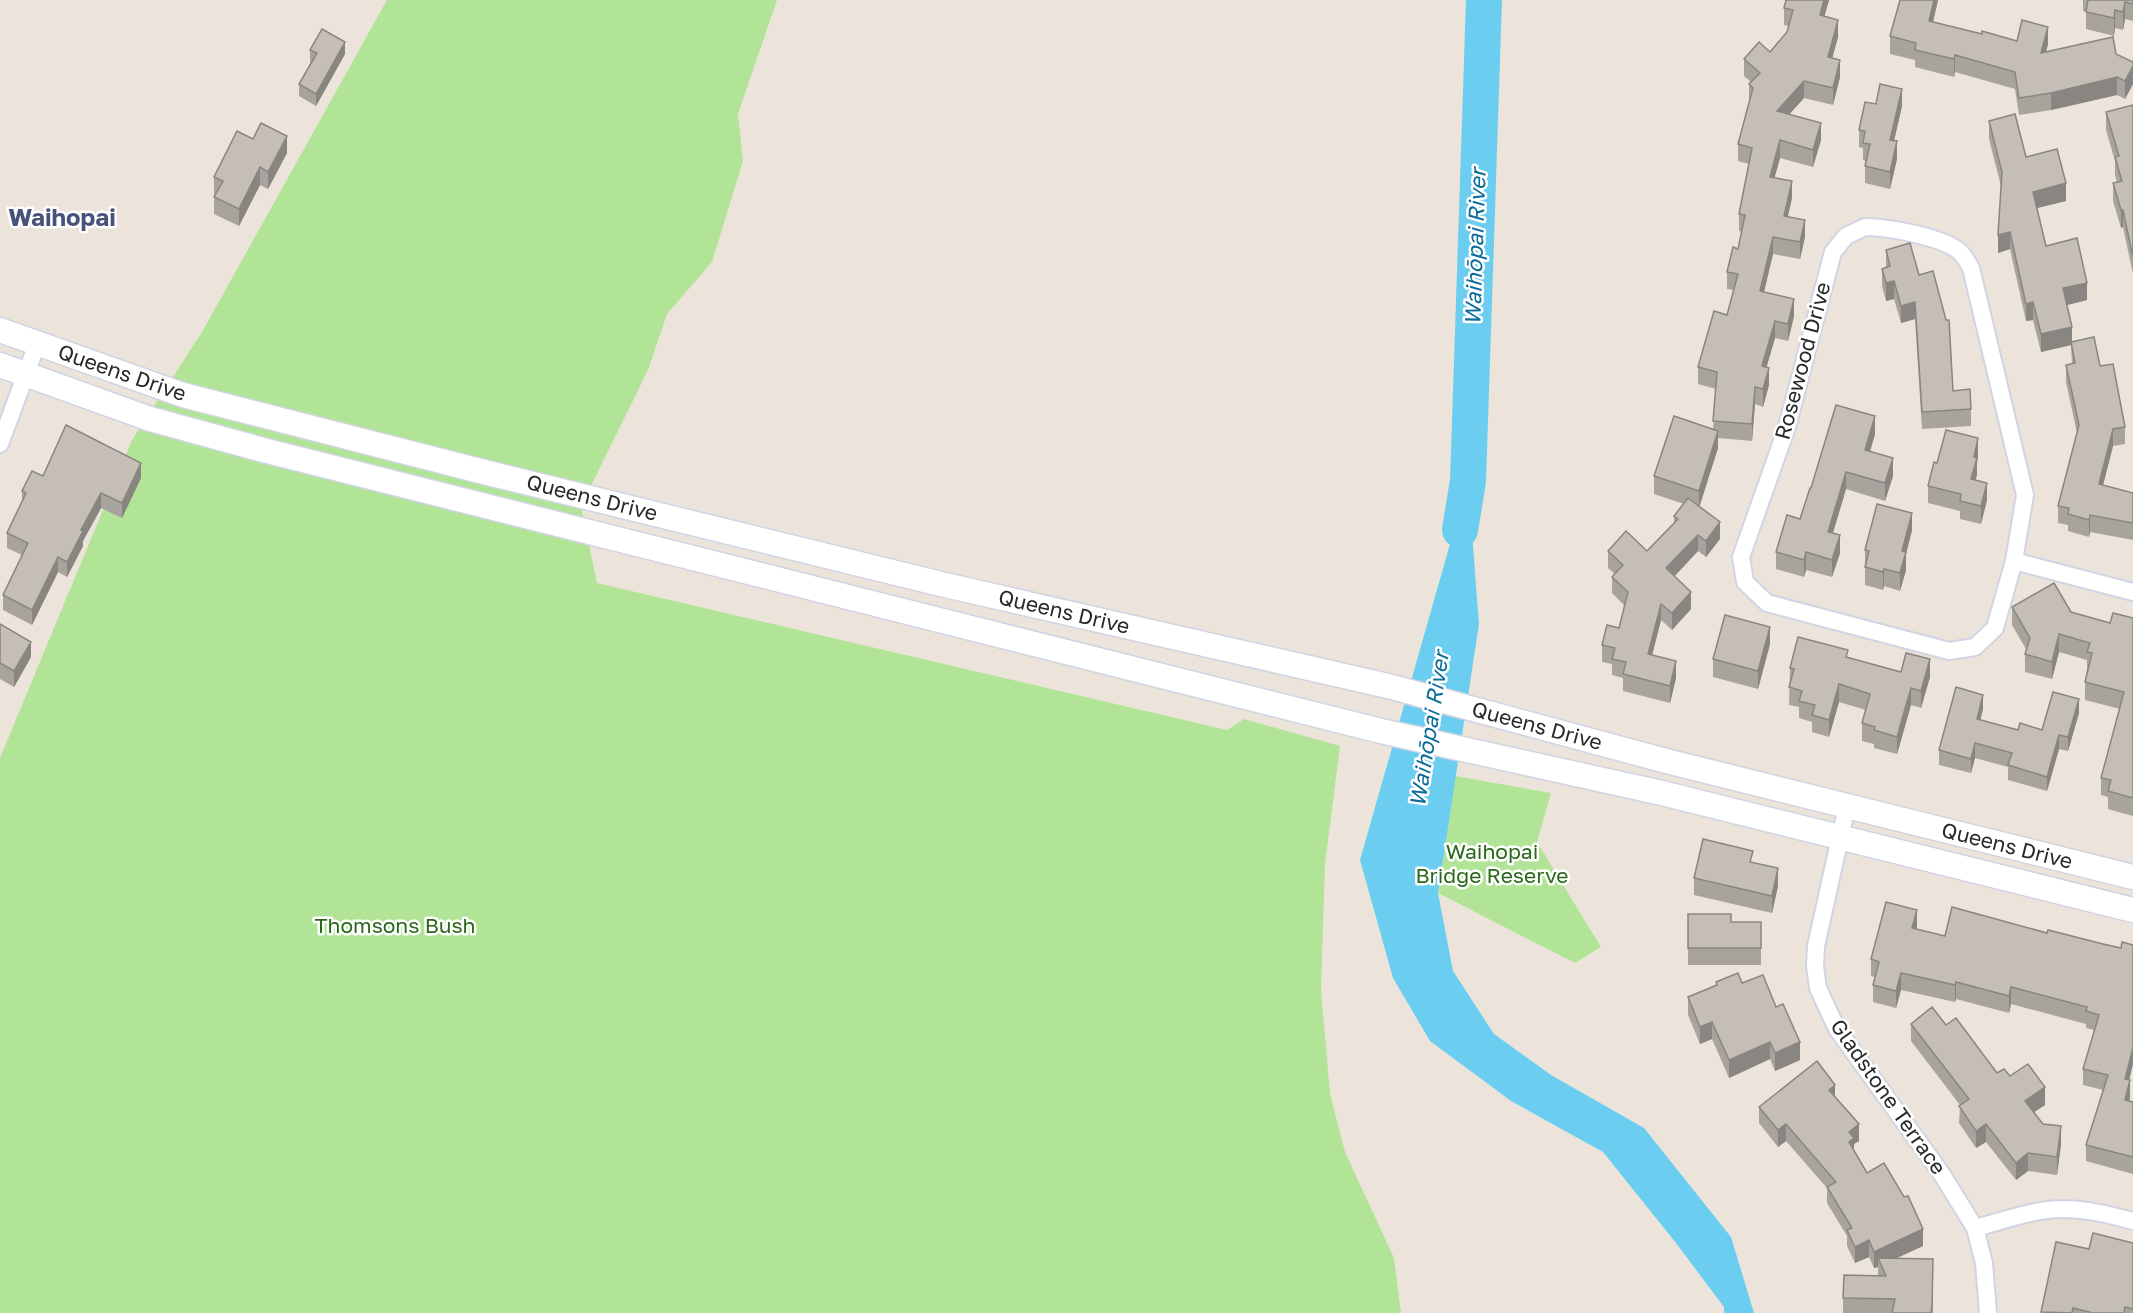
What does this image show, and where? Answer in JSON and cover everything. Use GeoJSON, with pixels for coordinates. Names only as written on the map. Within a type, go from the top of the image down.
{"type":"FeatureCollection","features":[{"type":"Feature","properties":{"kind":"main road","name":"Queens Drive"},"geometry":{"type":"LineString","coordinates":[[0,330],[195,398],[945,585],[1388,686],[1681,765],[2133,877]]}},
{"type":"Feature","properties":{"kind":"main road","name":"Queens Drive"},"geometry":{"type":"LineString","coordinates":[[0,365],[150,418],[256,449],[1381,730],[1662,793],[2133,910]]}},
{"type":"Feature","properties":{"kind":"main road"},"geometry":{"type":"LineString","coordinates":[[937,620],[945,585]]}},
{"type":"Feature","properties":{"kind":"street","name":"Rosewood Drive"},"geometry":{"type":"LineString","coordinates":[[1865,227],[1886,227],[1945,243],[1960,252],[1971,268],[2025,495],[2014,561],[1995,628],[1976,647],[1949,651],[1767,603],[1745,582],[1741,557],[1787,428],[1833,252],[1846,236],[1865,227]]}},
{"type":"Feature","properties":{"kind":"street"},"geometry":{"type":"LineString","coordinates":[[0,444],[37,344]]}},
{"type":"Feature","properties":{"kind":"street"},"geometry":{"type":"LineString","coordinates":[[2014,561],[2133,592]]}},
{"type":"Feature","properties":{"kind":"street","name":"Gladstone Terrace"},"geometry":{"type":"LineString","coordinates":[[1847,806],[1816,946],[1815,966],[1818,988],[1837,1029],[1941,1173],[1975,1228],[1984,1263],[1988,1313]]}},
{"type":"Feature","properties":{"kind":"street"},"geometry":{"type":"LineString","coordinates":[[1975,1228],[2029,1214],[2061,1209],[2095,1212],[2133,1221]]}},
{"type":"Feature","properties":{"kind":"green space","name":"Thomsons Bush"},"geometry":{"type":"Polygon","coordinates":[[[387,0],[777,0],[738,114],[743,161],[712,262],[667,314],[648,370],[581,506],[597,583],[1227,730],[1244,719],[1340,746],[1325,864],[1321,990],[1330,1094],[1345,1152],[1394,1258],[1401,1313],[0,1313],[0,758],[132,440],[202,332],[387,0]]]}},
{"type":"Feature","properties":{"kind":"green space","name":"Waihopai Bridge Reserve"},"geometry":{"type":"Polygon","coordinates":[[[1455,776],[1551,793],[1537,842],[1601,947],[1575,963],[1438,893],[1455,776]]]}},
{"type":"Feature","properties":{"kind":"water"},"geometry":{"type":"Polygon","coordinates":[[[1468,481],[1479,624],[1438,893],[1453,971],[1494,1034],[1551,1075],[1644,1128],[1731,1237],[1754,1313],[1724,1313],[1724,1307],[1676,1243],[1603,1152],[1511,1101],[1430,1041],[1393,978],[1360,860],[1468,481]]]}},
{"type":"Feature","properties":{"kind":"building"},"geometry":{"type":"Polygon","coordinates":[[[1786,0],[1824,0],[1820,15],[1838,20],[1828,57],[1840,60],[1833,88],[1804,81],[1777,111],[1821,123],[1813,150],[1780,140],[1770,177],[1792,181],[1784,216],[1805,220],[1800,242],[1773,237],[1760,291],[1794,299],[1788,324],[1775,321],[1762,366],[1769,368],[1763,389],[1755,387],[1752,424],[1713,421],[1717,372],[1698,367],[1714,311],[1727,315],[1738,274],[1727,272],[1733,247],[1738,249],[1745,215],[1739,214],[1752,148],[1738,144],[1753,88],[1749,84],[1760,73],[1744,59],[1759,42],[1770,52],[1787,32],[1793,10],[1784,8],[1786,0]]]}},
{"type":"Feature","properties":{"kind":"building"},"geometry":{"type":"Polygon","coordinates":[[[1900,0],[1934,0],[1929,21],[1982,34],[1982,31],[2017,41],[2022,20],[2048,27],[2041,53],[2113,37],[2116,54],[2133,62],[2133,66],[2125,81],[2117,77],[2051,93],[2019,98],[2015,72],[1955,55],[1954,59],[1915,50],[1916,43],[1890,36],[1900,0]]]}},
{"type":"Feature","properties":{"kind":"building"},"geometry":{"type":"Polygon","coordinates":[[[2088,0],[2133,0],[2133,4],[2125,2],[2123,12],[2115,10],[2114,18],[2086,12],[2088,0]]]}},
{"type":"Feature","properties":{"kind":"building"},"geometry":{"type":"Polygon","coordinates":[[[322,29],[345,42],[316,94],[299,84],[317,53],[310,50],[322,29]]]}},
{"type":"Feature","properties":{"kind":"building"},"geometry":{"type":"Polygon","coordinates":[[[1880,84],[1902,89],[1890,140],[1897,141],[1890,172],[1865,166],[1870,144],[1863,143],[1865,131],[1859,130],[1865,102],[1876,104],[1880,84]]]}},
{"type":"Feature","properties":{"kind":"building"},"geometry":{"type":"Polygon","coordinates":[[[2133,105],[2133,257],[2123,210],[2121,210],[2113,183],[2122,181],[2115,157],[2119,156],[2106,112],[2133,105]]]}},
{"type":"Feature","properties":{"kind":"building"},"geometry":{"type":"Polygon","coordinates":[[[2015,114],[2026,157],[2057,149],[2066,183],[2033,192],[2046,246],[2077,238],[2087,283],[2063,288],[2072,327],[2041,334],[2033,302],[2026,304],[2010,232],[1998,235],[2002,172],[1989,121],[2015,114]]]}},
{"type":"Feature","properties":{"kind":"building"},"geometry":{"type":"Polygon","coordinates":[[[261,123],[287,136],[268,172],[260,167],[239,209],[214,197],[223,181],[214,177],[237,131],[253,139],[261,123]]]}},
{"type":"Feature","properties":{"kind":"building"},"geometry":{"type":"Polygon","coordinates":[[[1910,243],[1919,275],[1933,271],[1946,320],[1949,320],[1953,391],[1970,389],[1971,409],[1922,412],[1915,302],[1901,306],[1894,281],[1886,283],[1882,269],[1890,266],[1886,250],[1910,243]]]}},
{"type":"Feature","properties":{"kind":"building"},"geometry":{"type":"Polygon","coordinates":[[[2094,337],[2100,366],[2113,364],[2125,427],[2113,429],[2099,484],[2133,493],[2133,523],[2090,515],[2089,520],[2068,514],[2069,508],[2058,506],[2079,425],[2066,365],[2075,363],[2071,342],[2094,337]]]}},
{"type":"Feature","properties":{"kind":"building"},"geometry":{"type":"Polygon","coordinates":[[[1836,405],[1875,416],[1865,450],[1893,458],[1885,483],[1846,472],[1828,532],[1840,535],[1832,560],[1806,552],[1804,560],[1776,552],[1787,515],[1800,519],[1836,405]]]}},
{"type":"Feature","properties":{"kind":"building"},"geometry":{"type":"Polygon","coordinates":[[[1674,416],[1718,431],[1699,491],[1654,476],[1674,416]]]}},
{"type":"Feature","properties":{"kind":"building"},"geometry":{"type":"Polygon","coordinates":[[[66,425],[141,463],[122,503],[101,493],[67,562],[58,557],[32,610],[3,595],[28,543],[7,533],[26,493],[22,491],[32,471],[43,476],[66,425]]]}},
{"type":"Feature","properties":{"kind":"building"},"geometry":{"type":"Polygon","coordinates":[[[1946,430],[1978,438],[1974,457],[1977,458],[1971,479],[1987,483],[1981,506],[1960,501],[1961,494],[1928,486],[1946,430]]]}},
{"type":"Feature","properties":{"kind":"building"},"geometry":{"type":"Polygon","coordinates":[[[1688,498],[1720,522],[1706,541],[1698,535],[1666,568],[1691,592],[1672,613],[1661,604],[1648,654],[1676,661],[1670,686],[1623,674],[1626,662],[1612,659],[1615,648],[1602,645],[1607,625],[1619,628],[1628,592],[1612,577],[1623,565],[1608,551],[1626,531],[1647,551],[1678,519],[1674,516],[1688,498]]]}},
{"type":"Feature","properties":{"kind":"building"},"geometry":{"type":"Polygon","coordinates":[[[1877,504],[1912,513],[1902,551],[1906,552],[1900,573],[1884,569],[1883,572],[1865,567],[1869,551],[1865,550],[1877,504]]]}},
{"type":"Feature","properties":{"kind":"building"},"geometry":{"type":"Polygon","coordinates":[[[2054,583],[2071,612],[2110,623],[2113,613],[2133,618],[2133,798],[2108,791],[2111,780],[2101,778],[2124,692],[2085,682],[2092,653],[2087,652],[2090,643],[2059,634],[2052,662],[2025,654],[2030,638],[2012,607],[2054,583]]]}},
{"type":"Feature","properties":{"kind":"building"},"geometry":{"type":"Polygon","coordinates":[[[1725,615],[1770,627],[1758,671],[1713,659],[1725,615]]]}},
{"type":"Feature","properties":{"kind":"building"},"geometry":{"type":"Polygon","coordinates":[[[0,624],[31,642],[14,671],[0,663],[0,624]]]}},
{"type":"Feature","properties":{"kind":"building"},"geometry":{"type":"Polygon","coordinates":[[[1798,637],[1848,650],[1846,657],[1901,672],[1906,653],[1930,659],[1921,691],[1911,688],[1897,737],[1874,730],[1875,727],[1862,723],[1870,694],[1839,684],[1829,720],[1812,715],[1815,705],[1799,701],[1802,691],[1789,687],[1794,669],[1790,668],[1798,637]]]}},
{"type":"Feature","properties":{"kind":"building"},"geometry":{"type":"Polygon","coordinates":[[[1956,687],[1983,695],[1977,719],[2018,730],[2020,723],[2042,730],[2053,692],[2079,699],[2068,737],[2059,735],[2047,777],[2008,765],[2012,753],[1975,743],[1971,759],[1939,750],[1956,687]]]}},
{"type":"Feature","properties":{"kind":"building"},"geometry":{"type":"Polygon","coordinates":[[[1703,839],[1753,851],[1750,862],[1778,868],[1772,896],[1694,878],[1703,839]]]}},
{"type":"Feature","properties":{"kind":"building"},"geometry":{"type":"Polygon","coordinates":[[[1886,902],[1917,910],[1912,928],[1945,936],[1952,907],[2047,933],[2048,930],[2121,948],[2122,942],[2133,945],[2133,1048],[2125,1079],[2130,1080],[2125,1100],[2133,1102],[2133,1157],[2086,1145],[2108,1075],[2083,1069],[2099,1015],[2086,1011],[2087,1007],[2011,987],[2009,996],[1956,982],[1955,985],[1901,973],[1896,991],[1873,985],[1879,962],[1871,959],[1886,902]]]}},
{"type":"Feature","properties":{"kind":"building"},"geometry":{"type":"Polygon","coordinates":[[[1688,914],[1731,914],[1731,922],[1761,922],[1761,948],[1688,948],[1688,914]]]}},
{"type":"Feature","properties":{"kind":"building"},"geometry":{"type":"Polygon","coordinates":[[[1738,973],[1742,983],[1763,975],[1776,1007],[1783,1004],[1800,1042],[1775,1053],[1770,1042],[1729,1060],[1712,1022],[1700,1027],[1688,997],[1738,973]]]}},
{"type":"Feature","properties":{"kind":"building"},"geometry":{"type":"Polygon","coordinates":[[[1932,1007],[1946,1025],[1956,1018],[1997,1073],[2004,1069],[2010,1076],[2028,1064],[2045,1087],[2025,1101],[2043,1124],[2061,1126],[2057,1157],[2028,1153],[2016,1163],[1986,1124],[1976,1131],[1959,1106],[1969,1099],[1911,1024],[1932,1007]]]}},
{"type":"Feature","properties":{"kind":"building"},"geometry":{"type":"Polygon","coordinates":[[[1817,1061],[1835,1085],[1829,1090],[1859,1124],[1849,1132],[1854,1138],[1849,1142],[1867,1173],[1884,1163],[1904,1197],[1908,1196],[1923,1229],[1874,1252],[1869,1240],[1855,1247],[1847,1230],[1852,1228],[1827,1187],[1836,1182],[1786,1124],[1778,1130],[1759,1107],[1817,1061]]]}},
{"type":"Feature","properties":{"kind":"building"},"geometry":{"type":"Polygon","coordinates":[[[2093,1233],[2133,1243],[2133,1309],[2125,1307],[2124,1313],[2093,1313],[2073,1308],[2072,1313],[2041,1312],[2056,1242],[2089,1249],[2093,1233]]]}},
{"type":"Feature","properties":{"kind":"building"},"geometry":{"type":"Polygon","coordinates":[[[1878,1258],[1933,1259],[1931,1313],[1892,1313],[1895,1299],[1843,1298],[1844,1275],[1886,1276],[1878,1258]]]}},
{"type":"Feature","properties":{"kind":"waterway","name":"Waihōpai River"},"geometry":{"type":"LineString","coordinates":[[1460,530],[1468,481],[1484,0]]}},
{"type":"Feature","properties":{"kind":"district","name":"Waihopai"},"geometry":{"type":"Point","coordinates":[62,218]}}]}
